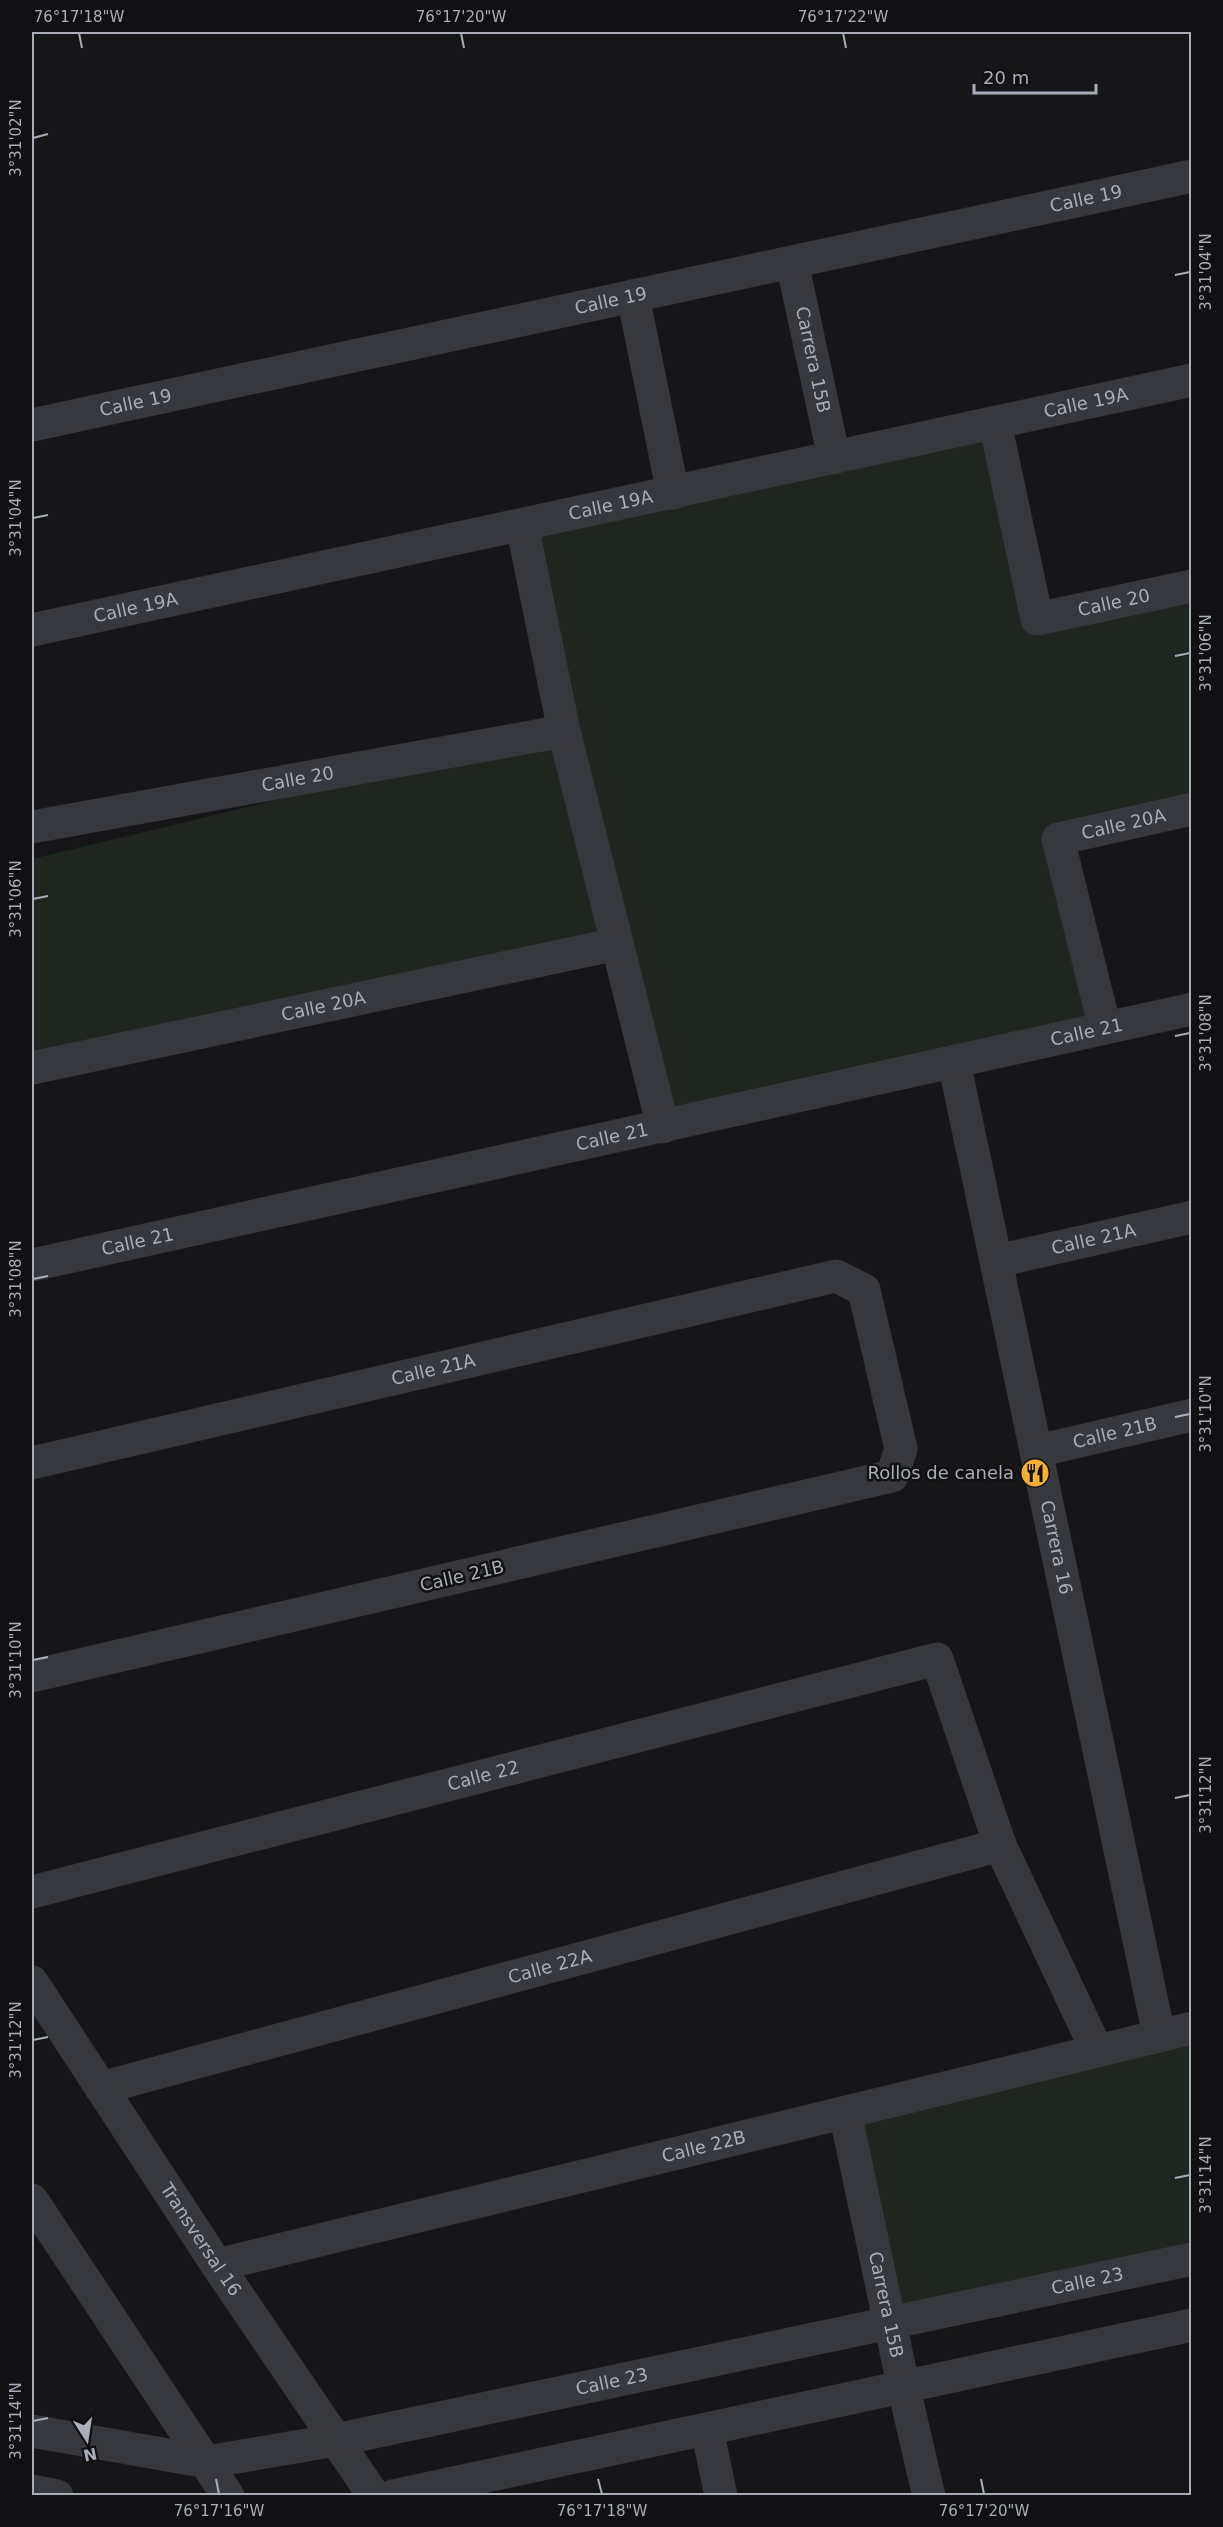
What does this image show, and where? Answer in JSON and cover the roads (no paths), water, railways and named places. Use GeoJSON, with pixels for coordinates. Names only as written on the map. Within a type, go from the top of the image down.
{"type":"FeatureCollection","features":[{"type":"Feature","properties":{"kind":"street","name":"Calle 19"},"geometry":{"type":"LineString","coordinates":[[32,425],[1191,176]]}},
{"type":"Feature","properties":{"kind":"street","name":"Carrera 15B"},"geometry":{"type":"LineString","coordinates":[[792,262],[834,458]]}},
{"type":"Feature","properties":{"kind":"street"},"geometry":{"type":"LineString","coordinates":[[633,296],[673,493]]}},
{"type":"Feature","properties":{"kind":"street","name":"Calle 19A"},"geometry":{"type":"LineString","coordinates":[[32,630],[1191,380]]}},
{"type":"Feature","properties":{"kind":"street","name":"Calle 20"},"geometry":{"type":"LineString","coordinates":[[995,423],[1037,619],[1191,586]]}},
{"type":"Feature","properties":{"kind":"street"},"geometry":{"type":"LineString","coordinates":[[522,525],[564,731],[663,1127]]}},
{"type":"Feature","properties":{"kind":"street","name":"Calle 20"},"geometry":{"type":"LineString","coordinates":[[32,827],[564,731]]}},
{"type":"Feature","properties":{"kind":"street","name":"Calle 20A"},"geometry":{"type":"LineString","coordinates":[[1106,1028],[1058,839],[1191,809]]}},
{"type":"Feature","properties":{"kind":"street","name":"Calle 20A"},"geometry":{"type":"LineString","coordinates":[[32,1068],[617,944]]}},
{"type":"Feature","properties":{"kind":"street","name":"Calle 21"},"geometry":{"type":"LineString","coordinates":[[32,1264],[1191,1009]]}},
{"type":"Feature","properties":{"kind":"street","name":"Carrera 16"},"geometry":{"type":"LineString","coordinates":[[954,1062],[1159,2035]]}},
{"type":"Feature","properties":{"kind":"street","name":"Calle 21A"},"geometry":{"type":"LineString","coordinates":[[997,1261],[1191,1217]]}},
{"type":"Feature","properties":{"kind":"street","name":"Calle 21A"},"geometry":{"type":"LineString","coordinates":[[32,1462],[836,1276],[864,1290],[901,1449],[892,1476]]}},
{"type":"Feature","properties":{"kind":"street","name":"Calle 21B"},"geometry":{"type":"LineString","coordinates":[[1037,1451],[1191,1415]]}},
{"type":"Feature","properties":{"kind":"street","name":"Calle 21B"},"geometry":{"type":"LineString","coordinates":[[32,1676],[892,1476]]}},
{"type":"Feature","properties":{"kind":"street","name":"Calle 22"},"geometry":{"type":"LineString","coordinates":[[32,1892],[937,1659],[1000,1845]]}},
{"type":"Feature","properties":{"kind":"street"},"geometry":{"type":"LineString","coordinates":[[1000,1845],[1097,2051]]}},
{"type":"Feature","properties":{"kind":"street","name":"Calle 22A"},"geometry":{"type":"LineString","coordinates":[[101,2088],[1000,1845]]}},
{"type":"Feature","properties":{"kind":"street","name":"Transversal 16"},"geometry":{"type":"LineString","coordinates":[[32,1982],[218,2265],[374,2496]]}},
{"type":"Feature","properties":{"kind":"street","name":"Calle 22B"},"geometry":{"type":"LineString","coordinates":[[218,2265],[1191,2028]]}},
{"type":"Feature","properties":{"kind":"street","name":"Carrera 15B"},"geometry":{"type":"LineString","coordinates":[[845,2113],[891,2323],[902,2387],[928,2496]]}},
{"type":"Feature","properties":{"kind":"street"},"geometry":{"type":"LineString","coordinates":[[32,2200],[228,2496]]}},
{"type":"Feature","properties":{"kind":"street","name":"Calle 23"},"geometry":{"type":"LineString","coordinates":[[32,2431],[207,2462],[336,2440],[1191,2259]]}},
{"type":"Feature","properties":{"kind":"street"},"geometry":{"type":"LineString","coordinates":[[393,2496],[1191,2325]]}},
{"type":"Feature","properties":{"kind":"street"},"geometry":{"type":"LineString","coordinates":[[707,2429],[721,2496]]}},
{"type":"Feature","properties":{"kind":"street"},"geometry":{"type":"LineString","coordinates":[[32,2491],[57,2496]]}},
{"type":"Feature","properties":{"kind":"place","name":"Rollos de canela"},"geometry":{"type":"Point","coordinates":[1035,1473]}}]}
